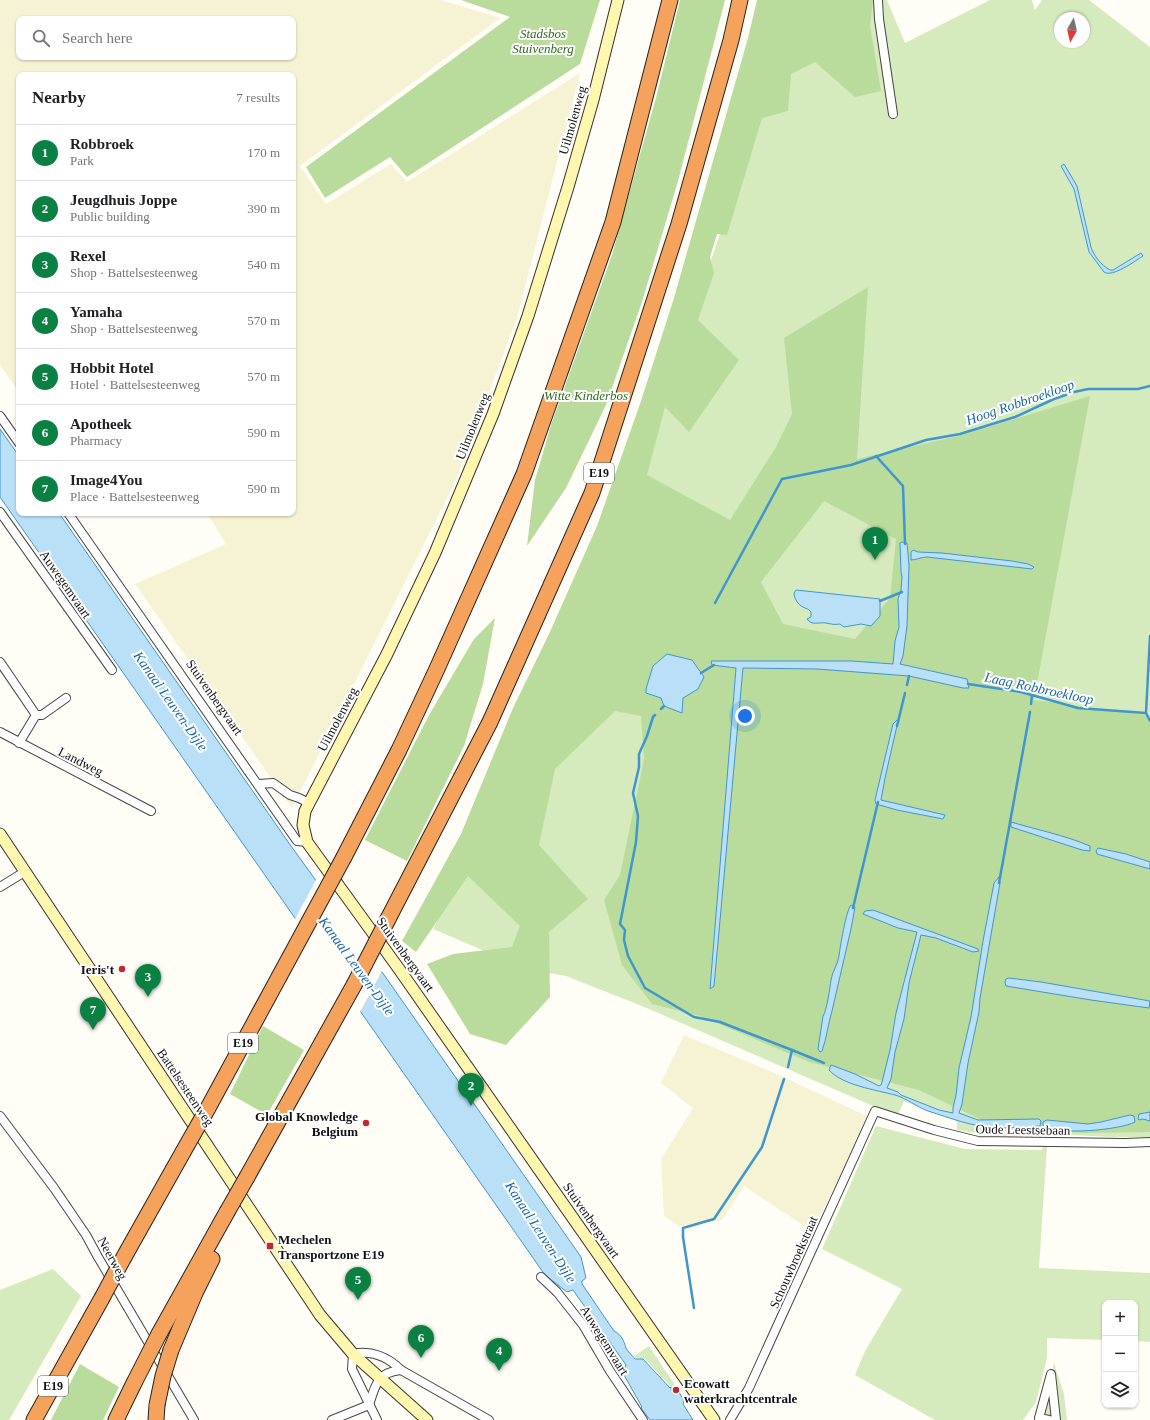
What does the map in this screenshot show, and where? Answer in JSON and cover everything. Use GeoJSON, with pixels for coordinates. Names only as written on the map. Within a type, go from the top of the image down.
{"type":"FeatureCollection","features":[{"type":"Feature","properties":{"kind":"highway","name":"E19"},"geometry":{"type":"LineString","coordinates":[[34,1420],[124,1256],[208,1108],[344,857],[399,750],[436,671],[524,474],[613,222],[670,0]]}},
{"type":"Feature","properties":{"kind":"highway","name":"E19"},"geometry":{"type":"LineString","coordinates":[[116,1420],[159,1334],[318,1052],[490,722],[592,494],[679,224],[731,40],[740,0]]}},
{"type":"Feature","properties":{"kind":"highway"},"geometry":{"type":"LineString","coordinates":[[156,1420],[157,1405],[163,1376],[171,1350],[195,1293],[212,1258],[216,1233]]}},
{"type":"Feature","properties":{"kind":"main road","name":"Uilmolenweg"},"geometry":{"type":"LineString","coordinates":[[307,842],[303,825],[305,811],[388,654],[435,553],[493,414],[528,316],[568,187],[593,100],[618,0]]}},
{"type":"Feature","properties":{"kind":"main road","name":"Battelsesteenweg"},"geometry":{"type":"LineString","coordinates":[[0,834],[320,1315],[353,1354],[427,1420]]}},
{"type":"Feature","properties":{"kind":"main road","name":"Stuivenbergvaart"},"geometry":{"type":"LineString","coordinates":[[307,842],[408,982],[714,1420]]}},
{"type":"Feature","properties":{"kind":"street"},"geometry":{"type":"LineString","coordinates":[[878,0],[879,19],[893,114]]}},
{"type":"Feature","properties":{"kind":"street"},"geometry":{"type":"LineString","coordinates":[[0,416],[16,439]]}},
{"type":"Feature","properties":{"kind":"street","name":"Auwegemvaart"},"geometry":{"type":"LineString","coordinates":[[0,512],[112,670]]}},
{"type":"Feature","properties":{"kind":"street","name":"Stuivenbergvaart"},"geometry":{"type":"LineString","coordinates":[[70,516],[298,841],[307,842]]}},
{"type":"Feature","properties":{"kind":"street"},"geometry":{"type":"LineString","coordinates":[[0,662],[36,715]]}},
{"type":"Feature","properties":{"kind":"street"},"geometry":{"type":"LineString","coordinates":[[36,715],[42,715],[66,698]]}},
{"type":"Feature","properties":{"kind":"street"},"geometry":{"type":"LineString","coordinates":[[19,742],[36,715]]}},
{"type":"Feature","properties":{"kind":"street","name":"Landweg"},"geometry":{"type":"LineString","coordinates":[[0,732],[151,811]]}},
{"type":"Feature","properties":{"kind":"street"},"geometry":{"type":"LineString","coordinates":[[259,784],[273,783],[290,795],[309,803]]}},
{"type":"Feature","properties":{"kind":"street"},"geometry":{"type":"LineString","coordinates":[[0,887],[26,871]]}},
{"type":"Feature","properties":{"kind":"street","name":"Oude Leestsebaan"},"geometry":{"type":"LineString","coordinates":[[875,1111],[934,1130],[978,1141],[1150,1142]]}},
{"type":"Feature","properties":{"kind":"street","name":"Schouwbroekstraat"},"geometry":{"type":"LineString","coordinates":[[730,1420],[749,1388],[875,1111]]}},
{"type":"Feature","properties":{"kind":"street","name":"Neerweg"},"geometry":{"type":"LineString","coordinates":[[0,1116],[50,1182],[86,1235],[194,1420]]}},
{"type":"Feature","properties":{"kind":"street","name":"Auwegemvaart"},"geometry":{"type":"LineString","coordinates":[[541,1277],[557,1292],[583,1325],[610,1371],[643,1420]]}},
{"type":"Feature","properties":{"kind":"street"},"geometry":{"type":"LineString","coordinates":[[377,1420],[352,1369],[353,1354],[362,1352],[375,1354],[489,1420]]}},
{"type":"Feature","properties":{"kind":"street"},"geometry":{"type":"LineString","coordinates":[[369,1405],[373,1392],[380,1379],[386,1373],[401,1370]]}},
{"type":"Feature","properties":{"kind":"street"},"geometry":{"type":"LineString","coordinates":[[1049,1420],[1038,1419],[1051,1374],[1056,1420]]}},
{"type":"Feature","properties":{"kind":"street"},"geometry":{"type":"LineString","coordinates":[[332,1420],[369,1405]]}},
{"type":"Feature","properties":{"kind":"shaded area","name":"Stadsbos Stuivenberg"},"geometry":{"type":"Polygon","coordinates":[[[0,0],[441,0],[500,18],[300,166],[326,204],[391,164],[407,182],[580,73],[517,318],[455,482],[292,808],[135,584],[226,544],[209,516],[296,516],[296,72],[16,72],[16,388],[0,365],[0,0]]]}},
{"type":"Feature","properties":{"kind":"shaded area"},"geometry":{"type":"Polygon","coordinates":[[[684,1035],[770,1071],[869,1117],[868,1122],[812,1231],[744,1186],[722,1220],[679,1226],[664,1216],[661,1159],[693,1108],[661,1083],[684,1035]]]}},
{"type":"Feature","properties":{"kind":"green space","name":"Stadsbos Stuivenberg"},"geometry":{"type":"Polygon","coordinates":[[[461,0],[600,0],[580,64],[407,177],[390,157],[325,198],[306,167],[510,17],[461,0]]]}},
{"type":"Feature","properties":{"kind":"green space","name":"Witte Kinderbos"},"geometry":{"type":"Polygon","coordinates":[[[680,0],[725,0],[678,181],[642,302],[606,405],[566,488],[527,546],[535,480],[551,425],[612,255],[657,94],[680,0]]]}},
{"type":"Feature","properties":{"kind":"green space"},"geometry":{"type":"Polygon","coordinates":[[[757,0],[873,0],[870,26],[881,91],[855,97],[815,62],[791,74],[788,111],[762,118],[727,235],[717,234],[710,257],[714,273],[698,320],[739,360],[689,432],[665,407],[647,475],[730,520],[776,447],[792,414],[784,338],[868,287],[857,459],[962,435],[1090,396],[1034,700],[1147,715],[1150,723],[1150,1132],[1083,1133],[992,1125],[919,1090],[809,1062],[700,1016],[652,1004],[622,965],[604,900],[620,875],[644,759],[641,716],[615,711],[555,769],[539,845],[588,899],[549,932],[550,997],[506,1045],[470,1034],[427,964],[453,954],[512,947],[520,926],[468,876],[416,952],[402,941],[461,834],[513,708],[549,634],[597,526],[641,401],[674,298],[748,38],[757,0]],[[824,501],[761,582],[783,624],[855,639],[890,598],[896,539],[824,501]]]}},
{"type":"Feature","properties":{"kind":"green space"},"geometry":{"type":"Polygon","coordinates":[[[789,0],[887,0],[905,43],[990,0],[1032,0],[1035,10],[1042,0],[1089,0],[1150,47],[1150,1137],[1075,1135],[993,1136],[957,1130],[957,1121],[904,1101],[898,1115],[887,1112],[642,1006],[566,976],[537,971],[510,962],[433,929],[459,879],[687,330],[765,103],[789,0]]]}},
{"type":"Feature","properties":{"kind":"green space"},"geometry":{"type":"Polygon","coordinates":[[[495,618],[483,684],[464,746],[407,861],[365,840],[429,715],[474,639],[495,618]]]}},
{"type":"Feature","properties":{"kind":"green space"},"geometry":{"type":"Polygon","coordinates":[[[263,1026],[304,1050],[267,1115],[230,1094],[263,1026]]]}},
{"type":"Feature","properties":{"kind":"green space"},"geometry":{"type":"Polygon","coordinates":[[[876,1126],[965,1149],[1042,1150],[1043,1146],[1047,1146],[1039,1268],[1150,1273],[1150,1342],[1138,1341],[1138,1300],[1102,1300],[1102,1340],[1047,1338],[1047,1358],[1036,1402],[1023,1420],[935,1420],[855,1375],[865,1351],[902,1289],[822,1249],[876,1126]]]}},
{"type":"Feature","properties":{"kind":"green space"},"geometry":{"type":"Polygon","coordinates":[[[53,1269],[81,1296],[9,1420],[0,1420],[0,1290],[53,1269]]]}},
{"type":"Feature","properties":{"kind":"green space"},"geometry":{"type":"Polygon","coordinates":[[[649,1346],[675,1385],[671,1387],[645,1359],[636,1358],[634,1356],[649,1346]]]}},
{"type":"Feature","properties":{"kind":"green space"},"geometry":{"type":"Polygon","coordinates":[[[1054,1363],[1064,1394],[1067,1420],[1060,1420],[1058,1393],[1053,1366],[1054,1363]]]}},
{"type":"Feature","properties":{"kind":"green space"},"geometry":{"type":"Polygon","coordinates":[[[80,1364],[119,1387],[103,1420],[51,1420],[80,1364]]]}},
{"type":"Feature","properties":{"kind":"green space"},"geometry":{"type":"Polygon","coordinates":[[[1049,1393],[1051,1393],[1052,1415],[1049,1416],[1043,1415],[1049,1393]]]}},
{"type":"Feature","properties":{"kind":"water"},"geometry":{"type":"Polygon","coordinates":[[[1064,164],[1077,186],[1091,247],[1098,260],[1110,270],[1113,270],[1141,253],[1143,256],[1118,271],[1112,273],[1104,272],[1089,252],[1074,189],[1061,166],[1064,164]]]}},
{"type":"Feature","properties":{"kind":"water","name":"Kanaal Leuven-Dijle"},"geometry":{"type":"Polygon","coordinates":[[[0,429],[16,452],[16,516],[61,516],[291,846],[387,979],[581,1257],[586,1278],[582,1281],[582,1284],[614,1331],[622,1338],[627,1349],[635,1359],[643,1359],[670,1388],[671,1387],[674,1394],[679,1392],[684,1401],[683,1404],[693,1420],[650,1420],[641,1408],[642,1407],[624,1375],[626,1365],[573,1290],[567,1292],[545,1275],[0,497],[0,429]]]}},
{"type":"Feature","properties":{"kind":"water"},"geometry":{"type":"Polygon","coordinates":[[[900,543],[907,543],[909,565],[907,626],[903,656],[900,664],[967,679],[969,688],[909,676],[817,669],[743,668],[714,986],[710,989],[736,668],[712,665],[711,661],[852,661],[893,664],[895,641],[899,627],[898,599],[901,590],[902,577],[900,543]]]}},
{"type":"Feature","properties":{"kind":"water"},"geometry":{"type":"Polygon","coordinates":[[[913,550],[918,552],[942,553],[1012,561],[1028,564],[1034,567],[1032,569],[927,557],[911,560],[911,552],[913,550]]]}},
{"type":"Feature","properties":{"kind":"water"},"geometry":{"type":"Polygon","coordinates":[[[796,590],[880,599],[880,616],[871,626],[861,624],[844,627],[840,624],[811,622],[807,619],[811,617],[811,612],[799,605],[794,593],[796,590]]]}},
{"type":"Feature","properties":{"kind":"water"},"geometry":{"type":"Polygon","coordinates":[[[667,654],[692,660],[704,677],[698,689],[683,698],[682,713],[664,706],[661,698],[646,693],[653,666],[667,654]]]}},
{"type":"Feature","properties":{"kind":"water"},"geometry":{"type":"Polygon","coordinates":[[[897,720],[898,723],[881,800],[945,815],[943,819],[897,810],[876,804],[875,800],[893,724],[897,720]]]}},
{"type":"Feature","properties":{"kind":"water"},"geometry":{"type":"Polygon","coordinates":[[[1011,822],[1080,842],[1090,846],[1090,851],[1082,850],[1011,827],[1011,822]]]}},
{"type":"Feature","properties":{"kind":"water"},"geometry":{"type":"Polygon","coordinates":[[[1098,848],[1126,854],[1150,862],[1150,869],[1097,854],[1096,851],[1098,848]]]}},
{"type":"Feature","properties":{"kind":"water"},"geometry":{"type":"Polygon","coordinates":[[[999,877],[1000,883],[980,998],[979,1012],[959,1113],[978,1120],[1039,1119],[1041,1121],[1040,1126],[997,1128],[970,1124],[928,1111],[899,1096],[869,1089],[842,1080],[829,1070],[831,1065],[855,1074],[879,1086],[882,1082],[890,1050],[896,1013],[917,932],[898,928],[863,914],[865,911],[873,910],[978,949],[979,951],[973,952],[936,938],[921,935],[909,983],[904,1019],[895,1052],[891,1079],[887,1088],[939,1110],[953,1113],[959,1068],[971,1017],[994,883],[999,877]]]}},
{"type":"Feature","properties":{"kind":"water"},"geometry":{"type":"Polygon","coordinates":[[[851,905],[855,907],[851,929],[825,1041],[822,1051],[820,1052],[818,1049],[823,1016],[832,977],[838,959],[845,921],[851,905]]]}},
{"type":"Feature","properties":{"kind":"water"},"geometry":{"type":"Polygon","coordinates":[[[1009,978],[1041,982],[1150,1001],[1149,1008],[1006,986],[1006,979],[1009,978]]]}},
{"type":"Feature","properties":{"kind":"water"},"geometry":{"type":"Polygon","coordinates":[[[1150,1112],[1150,1121],[1138,1119],[1139,1114],[1150,1112]]]}},
{"type":"Feature","properties":{"kind":"water"},"geometry":{"type":"Polygon","coordinates":[[[1130,1115],[1134,1116],[1135,1122],[1127,1125],[1088,1131],[1061,1130],[1043,1125],[1043,1122],[1047,1120],[1088,1124],[1130,1115]]]}},
{"type":"Feature","properties":{"kind":"pier"},"geometry":{"type":"Polygon","coordinates":[[[317,878],[383,969],[359,1014],[294,921],[317,878]]]}},
{"type":"Feature","properties":{"kind":"waterway","name":"Hoog Robbroekloop"},"geometry":{"type":"LineString","coordinates":[[715,603],[782,479],[851,465],[926,440],[960,434],[1015,417],[1054,399],[1074,392],[1088,389],[1138,389],[1150,386]]}},
{"type":"Feature","properties":{"kind":"waterway","name":"Hoog Robbroekloop"},"geometry":{"type":"LineString","coordinates":[[876,456],[903,486],[905,544]]}},
{"type":"Feature","properties":{"kind":"waterway","name":"Hoog Robbroekloop"},"geometry":{"type":"LineString","coordinates":[[880,601],[902,592]]}},
{"type":"Feature","properties":{"kind":"waterway"},"geometry":{"type":"LineString","coordinates":[[1146,713],[1150,636]]}},
{"type":"Feature","properties":{"kind":"waterway"},"geometry":{"type":"LineString","coordinates":[[701,673],[714,665]]}},
{"type":"Feature","properties":{"kind":"waterway"},"geometry":{"type":"LineString","coordinates":[[907,685],[909,676]]}},
{"type":"Feature","properties":{"kind":"waterway","name":"Laag Robbroekloop"},"geometry":{"type":"LineString","coordinates":[[968,684],[1021,692],[1078,708],[1146,713],[1150,721]]}},
{"type":"Feature","properties":{"kind":"waterway"},"geometry":{"type":"LineString","coordinates":[[897,726],[905,693]]}},
{"type":"Feature","properties":{"kind":"waterway"},"geometry":{"type":"LineString","coordinates":[[1031,704],[1032,695]]}},
{"type":"Feature","properties":{"kind":"waterway"},"geometry":{"type":"LineString","coordinates":[[661,709],[664,706]]}},
{"type":"Feature","properties":{"kind":"waterway"},"geometry":{"type":"LineString","coordinates":[[999,883],[1030,712]]}},
{"type":"Feature","properties":{"kind":"waterway"},"geometry":{"type":"LineString","coordinates":[[655,715],[639,754],[639,767],[633,793],[638,816],[636,842],[620,924],[625,930],[624,940],[628,956],[645,988],[694,1017],[720,1022],[792,1050],[788,1067]]}},
{"type":"Feature","properties":{"kind":"waterway"},"geometry":{"type":"LineString","coordinates":[[853,908],[878,802]]}},
{"type":"Feature","properties":{"kind":"waterway"},"geometry":{"type":"LineString","coordinates":[[792,1050],[824,1063]]}},
{"type":"Feature","properties":{"kind":"waterway"},"geometry":{"type":"LineString","coordinates":[[694,1308],[683,1237],[683,1228],[714,1219],[762,1147],[784,1079]]}},
{"type":"Feature","properties":{"kind":"place","name":"Robbroek"},"geometry":{"type":"Point","coordinates":[875,560]}},
{"type":"Feature","properties":{"kind":"place","name":"Ieris't"},"geometry":{"type":"Point","coordinates":[122,969]}},
{"type":"Feature","properties":{"kind":"place","name":"Rexel"},"geometry":{"type":"Point","coordinates":[148,997]}},
{"type":"Feature","properties":{"kind":"place","name":"Image4You"},"geometry":{"type":"Point","coordinates":[93,1030]}},
{"type":"Feature","properties":{"kind":"place","name":"Jeugdhuis Joppe"},"geometry":{"type":"Point","coordinates":[471,1106]}},
{"type":"Feature","properties":{"kind":"place","name":"Global Knowledge Belgium"},"geometry":{"type":"Point","coordinates":[366,1123]}},
{"type":"Feature","properties":{"kind":"place","name":"Mechelen Transportzone E19"},"geometry":{"type":"Point","coordinates":[270,1246]}},
{"type":"Feature","properties":{"kind":"place","name":"Hobbit Hotel"},"geometry":{"type":"Point","coordinates":[358,1300]}},
{"type":"Feature","properties":{"kind":"place","name":"Apotheek"},"geometry":{"type":"Point","coordinates":[421,1358]}},
{"type":"Feature","properties":{"kind":"place","name":"Yamaha"},"geometry":{"type":"Point","coordinates":[499,1371]}},
{"type":"Feature","properties":{"kind":"place","name":"Ecowatt waterkrachtcentrale"},"geometry":{"type":"Point","coordinates":[676,1390]}}]}
